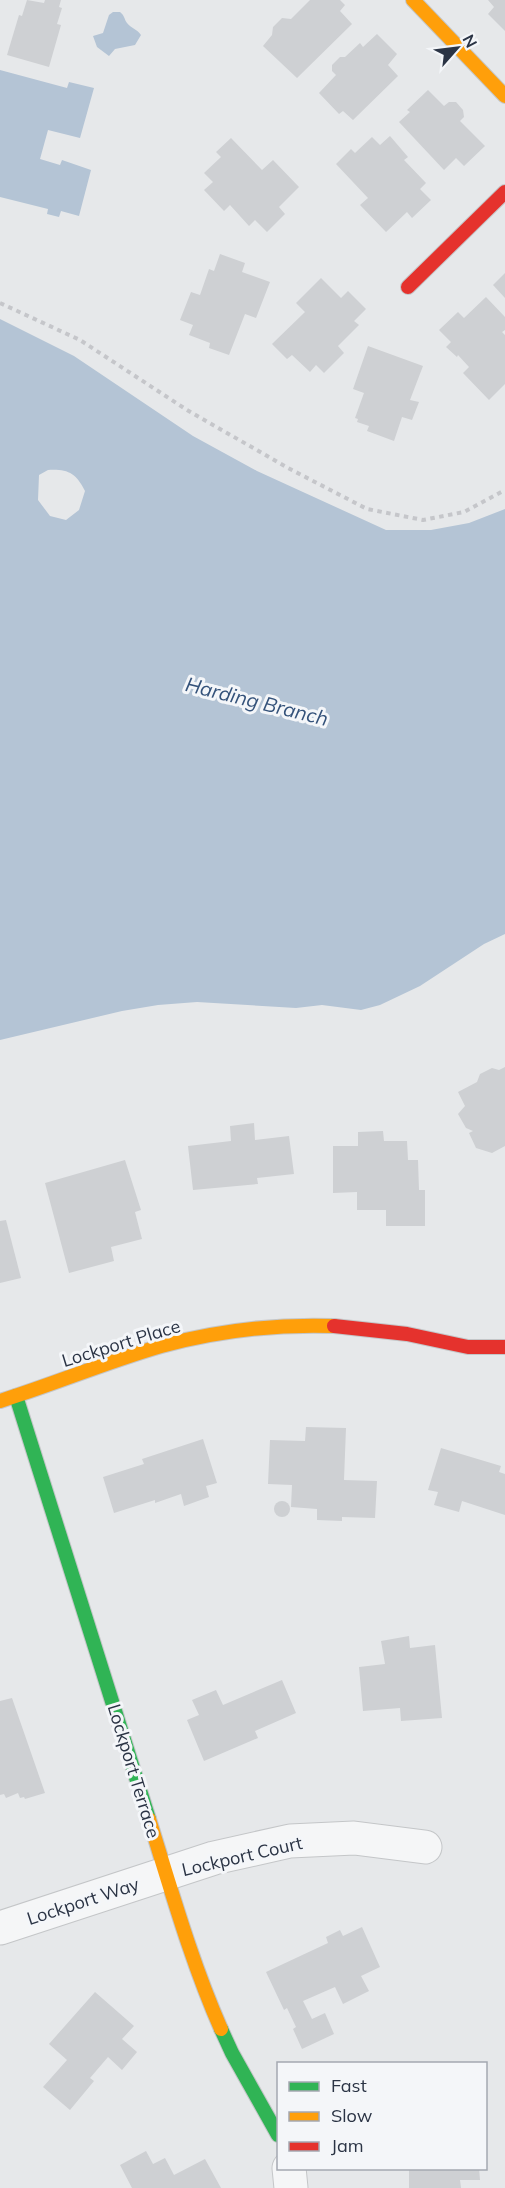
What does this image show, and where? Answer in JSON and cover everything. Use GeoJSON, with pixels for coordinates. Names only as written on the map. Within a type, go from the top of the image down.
{"type":"FeatureCollection","features":[{"type":"Feature","properties":{"kind":"street"},"geometry":{"type":"LineString","coordinates":[[413,0],[505,96]]}},
{"type":"Feature","properties":{"kind":"street"},"geometry":{"type":"LineString","coordinates":[[408,287],[505,192]]}},
{"type":"Feature","properties":{"kind":"street","name":"Lockport Place"},"geometry":{"type":"LineString","coordinates":[[0,1401],[142,1352],[191,1339],[252,1329],[309,1326],[366,1329],[408,1334],[470,1348],[505,1347]]}},
{"type":"Feature","properties":{"kind":"street","name":"Lockport Terrace"},"geometry":{"type":"LineString","coordinates":[[16,1396],[188,1944],[232,2053],[277,2132]]}},
{"type":"Feature","properties":{"kind":"street","name":"Lockport Court"},"geometry":{"type":"LineString","coordinates":[[166,1874],[214,1858],[291,1841],[354,1838],[425,1846]]}},
{"type":"Feature","properties":{"kind":"street","name":"Lockport Way"},"geometry":{"type":"LineString","coordinates":[[0,1928],[166,1874]]}},
{"type":"Feature","properties":{"kind":"street"},"geometry":{"type":"LineString","coordinates":[[289,2170],[291,2188]]}},
{"type":"Feature","properties":{"kind":"path"},"geometry":{"type":"LineString","coordinates":[[0,303],[80,340],[187,410],[288,468],[367,509],[423,520],[464,512],[505,489]]}},
{"type":"Feature","properties":{"kind":"water"},"geometry":{"type":"Polygon","coordinates":[[[113,12],[120,12],[127,23],[141,35],[135,45],[115,49],[109,56],[97,47],[93,36],[103,33],[109,15],[113,12]]]}},
{"type":"Feature","properties":{"kind":"water"},"geometry":{"type":"Polygon","coordinates":[[[0,70],[67,88],[69,82],[94,88],[80,138],[48,130],[40,159],[60,165],[62,160],[91,170],[79,216],[61,211],[59,217],[47,214],[48,209],[0,197],[0,70]]]}},
{"type":"Feature","properties":{"kind":"water","name":"Harding Branch"},"geometry":{"type":"Polygon","coordinates":[[[0,319],[74,356],[193,436],[257,471],[386,530],[431,530],[469,523],[505,509],[505,934],[484,944],[420,986],[380,1005],[361,1010],[322,1005],[296,1008],[197,1002],[158,1005],[122,1011],[0,1040],[0,319]],[[48,470],[39,475],[38,500],[50,516],[66,520],[79,510],[85,491],[71,473],[48,470]]]}},
{"type":"Feature","properties":{"kind":"building"},"geometry":{"type":"Polygon","coordinates":[[[27,0],[44,3],[45,0],[61,0],[59,7],[62,8],[57,24],[61,25],[49,67],[7,55],[19,15],[22,16],[27,0]]]}},
{"type":"Feature","properties":{"kind":"building"},"geometry":{"type":"Polygon","coordinates":[[[310,0],[340,0],[345,5],[340,11],[352,24],[297,78],[263,46],[272,35],[273,27],[282,18],[291,19],[310,0]]]}},
{"type":"Feature","properties":{"kind":"building"},"geometry":{"type":"Polygon","coordinates":[[[488,0],[505,0],[505,31],[488,14],[494,7],[488,0]]]}},
{"type":"Feature","properties":{"kind":"building"},"geometry":{"type":"Polygon","coordinates":[[[377,34],[397,54],[388,65],[398,76],[353,120],[343,111],[339,114],[319,93],[336,75],[332,71],[332,65],[360,43],[363,47],[377,34]]]}},
{"type":"Feature","properties":{"kind":"building"},"geometry":{"type":"Polygon","coordinates":[[[428,90],[444,106],[449,102],[456,102],[463,110],[464,117],[460,121],[485,146],[464,166],[456,158],[444,170],[399,122],[410,112],[407,110],[428,90]]]}},
{"type":"Feature","properties":{"kind":"building"},"geometry":{"type":"Polygon","coordinates":[[[390,136],[408,157],[404,160],[426,183],[420,189],[431,200],[412,218],[407,212],[386,232],[360,205],[368,198],[336,164],[351,149],[355,153],[372,137],[380,145],[390,136]]]}},
{"type":"Feature","properties":{"kind":"building"},"geometry":{"type":"Polygon","coordinates":[[[231,138],[262,170],[273,160],[299,187],[279,207],[285,214],[267,232],[255,220],[249,226],[230,205],[224,211],[204,190],[213,182],[204,173],[221,157],[216,152],[231,138]]]}},
{"type":"Feature","properties":{"kind":"building"},"geometry":{"type":"Polygon","coordinates":[[[220,254],[245,263],[242,272],[270,282],[256,318],[245,314],[229,355],[209,348],[210,343],[189,335],[193,325],[180,320],[191,292],[200,295],[209,269],[214,271],[220,254]]]}},
{"type":"Feature","properties":{"kind":"building"},"geometry":{"type":"Polygon","coordinates":[[[505,273],[505,298],[493,285],[505,273]]]}},
{"type":"Feature","properties":{"kind":"building"},"geometry":{"type":"Polygon","coordinates":[[[321,278],[341,298],[348,291],[366,309],[354,321],[359,325],[338,346],[344,353],[324,373],[316,365],[310,372],[292,355],[287,359],[272,344],[305,312],[296,303],[321,278]]]}},
{"type":"Feature","properties":{"kind":"building"},"geometry":{"type":"Polygon","coordinates":[[[486,297],[505,317],[505,330],[502,332],[505,335],[505,384],[489,400],[463,373],[469,367],[458,355],[457,357],[446,347],[451,342],[439,330],[458,312],[464,318],[486,297]]]}},
{"type":"Feature","properties":{"kind":"building"},"geometry":{"type":"Polygon","coordinates":[[[368,346],[423,366],[410,400],[419,402],[412,420],[402,417],[394,441],[367,431],[369,426],[357,422],[358,419],[355,418],[364,393],[353,389],[368,346]]]}},
{"type":"Feature","properties":{"kind":"building"},"geometry":{"type":"Polygon","coordinates":[[[505,1067],[505,1146],[492,1153],[476,1148],[469,1133],[473,1131],[466,1128],[458,1114],[465,1106],[458,1092],[477,1082],[480,1074],[492,1068],[499,1070],[505,1067]]]}},
{"type":"Feature","properties":{"kind":"building"},"geometry":{"type":"Polygon","coordinates":[[[254,1123],[255,1140],[289,1136],[294,1174],[257,1178],[258,1184],[193,1190],[188,1146],[231,1141],[230,1126],[254,1123]]]}},
{"type":"Feature","properties":{"kind":"building"},"geometry":{"type":"Polygon","coordinates":[[[383,1131],[384,1141],[407,1141],[408,1160],[418,1160],[419,1190],[425,1190],[425,1226],[386,1226],[386,1210],[357,1210],[357,1192],[333,1193],[333,1146],[358,1146],[358,1132],[383,1131]]]}},
{"type":"Feature","properties":{"kind":"building"},"geometry":{"type":"Polygon","coordinates":[[[125,1160],[141,1210],[135,1212],[142,1239],[111,1247],[114,1261],[69,1273],[45,1183],[125,1160]]]}},
{"type":"Feature","properties":{"kind":"building"},"geometry":{"type":"Polygon","coordinates":[[[6,1220],[21,1278],[0,1283],[0,1221],[6,1220]]]}},
{"type":"Feature","properties":{"kind":"building"},"geometry":{"type":"Polygon","coordinates":[[[306,1427],[346,1428],[344,1480],[377,1481],[375,1518],[342,1517],[342,1521],[317,1520],[317,1509],[291,1507],[292,1485],[268,1484],[270,1440],[305,1441],[306,1427]]]}},
{"type":"Feature","properties":{"kind":"building"},"geometry":{"type":"Polygon","coordinates":[[[203,1439],[217,1483],[206,1486],[209,1497],[184,1506],[181,1494],[114,1513],[103,1477],[144,1464],[142,1459],[203,1439]]]}},
{"type":"Feature","properties":{"kind":"building"},"geometry":{"type":"Polygon","coordinates":[[[441,1448],[501,1466],[499,1472],[505,1474],[505,1515],[462,1501],[459,1512],[434,1505],[438,1492],[428,1490],[441,1448]]]}},
{"type":"Feature","properties":{"kind":"building"},"geometry":{"type":"Polygon","coordinates":[[[282,1501],[290,1509],[282,1517],[274,1509],[282,1501]]]}},
{"type":"Feature","properties":{"kind":"building"},"geometry":{"type":"Polygon","coordinates":[[[409,1636],[410,1648],[435,1645],[442,1718],[401,1721],[400,1708],[363,1711],[359,1667],[385,1664],[381,1641],[409,1636]]]}},
{"type":"Feature","properties":{"kind":"building"},"geometry":{"type":"Polygon","coordinates":[[[282,1680],[296,1713],[255,1731],[258,1738],[204,1761],[187,1720],[199,1715],[192,1700],[216,1690],[223,1705],[282,1680]]]}},
{"type":"Feature","properties":{"kind":"building"},"geometry":{"type":"Polygon","coordinates":[[[12,1698],[45,1793],[25,1799],[20,1798],[18,1793],[6,1798],[4,1794],[0,1795],[0,1701],[12,1698]]]}},
{"type":"Feature","properties":{"kind":"building"},"geometry":{"type":"Polygon","coordinates":[[[362,1927],[380,1967],[361,1976],[369,1991],[343,2004],[335,1987],[303,2001],[312,2019],[325,2013],[334,2034],[302,2049],[293,2029],[296,2027],[287,2008],[284,2010],[266,1972],[328,1943],[326,1937],[340,1930],[343,1936],[362,1927]]]}},
{"type":"Feature","properties":{"kind":"building"},"geometry":{"type":"Polygon","coordinates":[[[95,1992],[134,2026],[122,2039],[137,2052],[122,2070],[108,2057],[90,2078],[94,2081],[70,2110],[43,2087],[67,2060],[49,2044],[95,1992]]]}},
{"type":"Feature","properties":{"kind":"building"},"geometry":{"type":"Polygon","coordinates":[[[146,2151],[153,2164],[165,2158],[174,2175],[205,2159],[221,2188],[132,2188],[120,2165],[146,2151]]]}},
{"type":"Feature","properties":{"kind":"building"},"geometry":{"type":"Polygon","coordinates":[[[409,2170],[479,2170],[480,2180],[460,2180],[461,2188],[409,2188],[409,2170]]]}},
{"type":"Feature","properties":{"kind":"traffic: fast"},"geometry":{"type":"LineString","coordinates":[[16,1396],[149,1819]]}},
{"type":"Feature","properties":{"kind":"traffic: fast"},"geometry":{"type":"LineString","coordinates":[[221,2029],[277,2133]]}},
{"type":"Feature","properties":{"kind":"traffic: slow"},"geometry":{"type":"LineString","coordinates":[[413,0],[505,96]]}},
{"type":"Feature","properties":{"kind":"traffic: slow"},"geometry":{"type":"LineString","coordinates":[[0,1401],[120,1359],[182,1341],[268,1327],[334,1326]]}},
{"type":"Feature","properties":{"kind":"traffic: slow"},"geometry":{"type":"LineString","coordinates":[[149,1819],[191,1951],[221,2029]]}},
{"type":"Feature","properties":{"kind":"traffic: jam"},"geometry":{"type":"LineString","coordinates":[[408,287],[505,192]]}},
{"type":"Feature","properties":{"kind":"traffic: jam"},"geometry":{"type":"LineString","coordinates":[[334,1326],[407,1334],[468,1347],[505,1347]]}}]}
